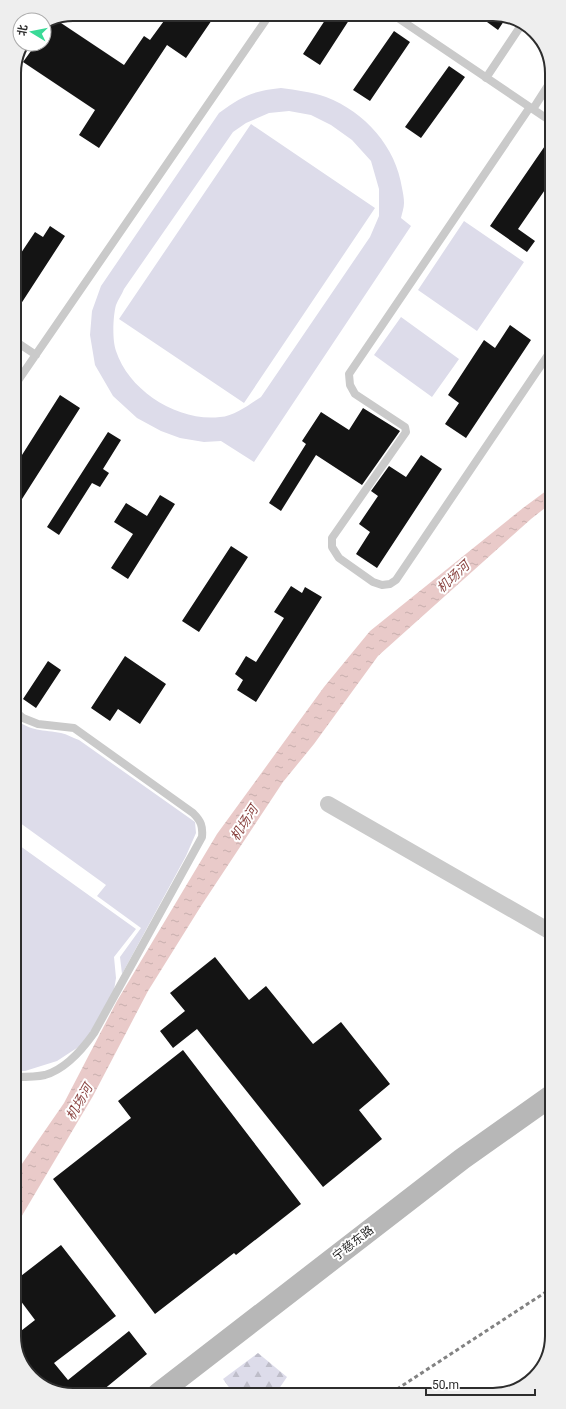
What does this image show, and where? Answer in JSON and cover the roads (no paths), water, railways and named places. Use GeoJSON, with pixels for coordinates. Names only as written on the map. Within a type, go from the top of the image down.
{"type":"FeatureCollection","features":[{"type":"Feature","properties":{"kind":"main road","name":"宁慈东路"},"geometry":{"type":"LineString","coordinates":[[166,1388],[462,1159],[545,1100]]}},
{"type":"Feature","properties":{"kind":"street"},"geometry":{"type":"LineString","coordinates":[[328,804],[545,929]]}},
{"type":"Feature","properties":{"kind":"lane"},"geometry":{"type":"LineString","coordinates":[[21,376],[265,21]]}},
{"type":"Feature","properties":{"kind":"lane"},"geometry":{"type":"LineString","coordinates":[[402,21],[545,117]]}},
{"type":"Feature","properties":{"kind":"lane"},"geometry":{"type":"LineString","coordinates":[[486,78],[519,28]]}},
{"type":"Feature","properties":{"kind":"lane"},"geometry":{"type":"LineString","coordinates":[[545,89],[349,374],[350,385],[355,394],[405,426],[406,432],[332,538],[332,547],[339,558],[373,582],[382,585],[390,584],[396,580],[545,359]]}},
{"type":"Feature","properties":{"kind":"lane"},"geometry":{"type":"LineString","coordinates":[[21,345],[36,355]]}},
{"type":"Feature","properties":{"kind":"lane"},"geometry":{"type":"LineString","coordinates":[[21,716],[38,724],[74,728],[193,813],[200,819],[202,826],[202,837],[94,1033],[84,1047],[66,1065],[45,1075],[21,1077]]}},
{"type":"Feature","properties":{"kind":"water","name":"机场河"},"geometry":{"type":"Polygon","coordinates":[[[545,492],[545,508],[378,656],[314,744],[283,782],[201,906],[148,991],[93,1096],[21,1217],[21,1165],[64,1103],[117,1001],[217,834],[324,687],[370,631],[545,492]]]}},
{"type":"Feature","properties":{"kind":"railway"},"geometry":{"type":"LineString","coordinates":[[399,1388],[545,1293]]}}]}
